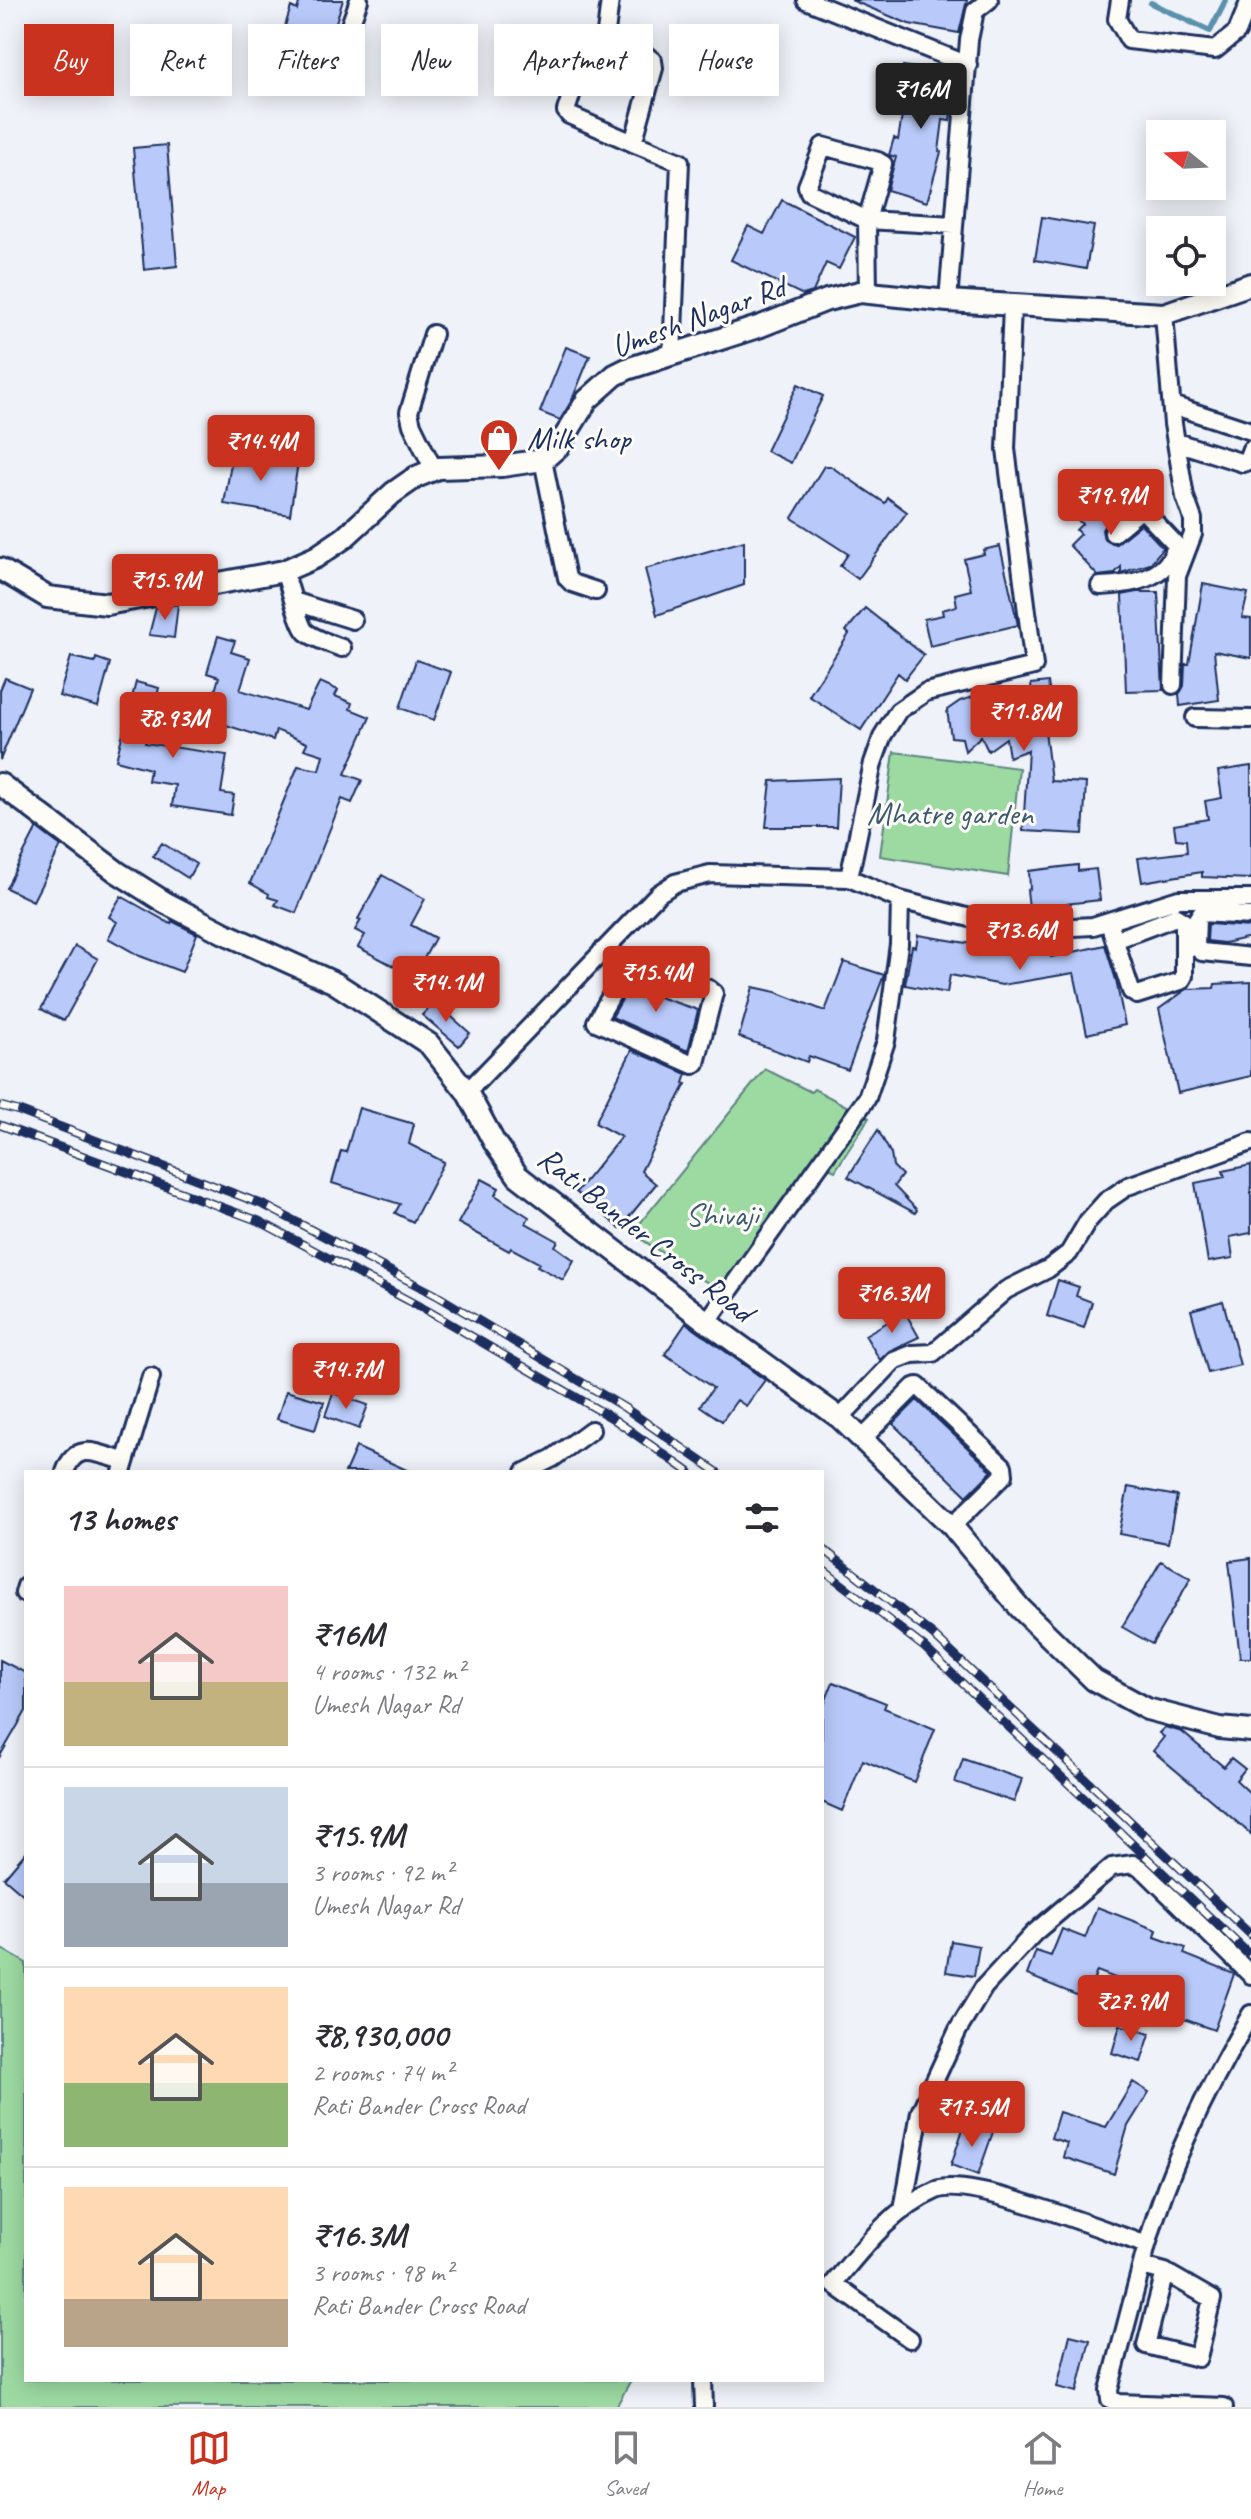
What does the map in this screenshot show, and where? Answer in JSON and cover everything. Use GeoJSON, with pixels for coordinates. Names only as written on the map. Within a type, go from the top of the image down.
{"type":"FeatureCollection","features":[{"type":"Feature","properties":{"kind":"street"},"geometry":{"type":"LineString","coordinates":[[350,24],[359,0]]}},
{"type":"Feature","properties":{"kind":"street"},"geometry":{"type":"LineString","coordinates":[[610,0],[605,41],[608,47],[647,56],[653,61],[654,68],[633,143]]}},
{"type":"Feature","properties":{"kind":"street"},"geometry":{"type":"LineString","coordinates":[[806,0],[968,65]]}},
{"type":"Feature","properties":{"kind":"street"},"geometry":{"type":"LineString","coordinates":[[948,301],[975,11],[989,0]]}},
{"type":"Feature","properties":{"kind":"street"},"geometry":{"type":"LineString","coordinates":[[1120,0],[1117,19],[1129,40],[1215,50],[1237,32],[1249,7]]}},
{"type":"Feature","properties":{"kind":"street"},"geometry":{"type":"LineString","coordinates":[[571,96],[566,111],[569,115],[680,162],[672,356]]}},
{"type":"Feature","properties":{"kind":"street"},"geometry":{"type":"LineString","coordinates":[[868,291],[867,220],[883,164],[823,146],[806,189],[867,220],[954,225]]}},
{"type":"Feature","properties":{"kind":"street","name":"Umesh Nagar Rd"},"geometry":{"type":"LineString","coordinates":[[543,460],[559,446],[587,400],[615,375],[761,326],[827,300],[868,291],[1012,306],[1164,314],[1251,284]]}},
{"type":"Feature","properties":{"kind":"street"},"geometry":{"type":"LineString","coordinates":[[849,878],[873,763],[883,735],[898,711],[926,692],[1034,666],[1006,449],[1012,306]]}},
{"type":"Feature","properties":{"kind":"street"},"geometry":{"type":"LineString","coordinates":[[1164,314],[1176,442],[1185,497],[1193,519],[1193,534],[1177,576],[1173,685]]}},
{"type":"Feature","properties":{"kind":"street"},"geometry":{"type":"LineString","coordinates":[[433,334],[409,412],[434,470]]}},
{"type":"Feature","properties":{"kind":"street"},"geometry":{"type":"LineString","coordinates":[[1172,405],[1251,431]]}},
{"type":"Feature","properties":{"kind":"street"},"geometry":{"type":"LineString","coordinates":[[1176,442],[1243,463],[1251,449]]}},
{"type":"Feature","properties":{"kind":"street"},"geometry":{"type":"LineString","coordinates":[[0,569],[47,597],[107,604],[284,571],[316,557],[344,538],[393,493],[416,477],[434,470],[543,460],[567,578],[572,583],[596,591]]}},
{"type":"Feature","properties":{"kind":"street"},"geometry":{"type":"LineString","coordinates":[[1100,586],[1130,585],[1152,576],[1170,560],[1175,550],[1176,545],[1163,535],[1143,510],[1113,533]]}},
{"type":"Feature","properties":{"kind":"street"},"geometry":{"type":"LineString","coordinates":[[1163,535],[1193,519]]}},
{"type":"Feature","properties":{"kind":"street"},"geometry":{"type":"LineString","coordinates":[[284,571],[296,602],[297,618],[306,632],[342,648]]}},
{"type":"Feature","properties":{"kind":"street"},"geometry":{"type":"LineString","coordinates":[[1118,592],[1157,585],[1177,576]]}},
{"type":"Feature","properties":{"kind":"street"},"geometry":{"type":"LineString","coordinates":[[296,602],[353,620]]}},
{"type":"Feature","properties":{"kind":"street"},"geometry":{"type":"LineString","coordinates":[[1195,718],[1251,719]]}},
{"type":"Feature","properties":{"kind":"street","name":"Rati Bander Cross Road"},"geometry":{"type":"LineString","coordinates":[[0,784],[117,872],[166,903],[335,983],[429,1044],[467,1092],[494,1142],[518,1176],[707,1322],[840,1418],[952,1526],[1020,1608],[1094,1680],[1147,1709],[1220,1728],[1251,1731]]}},
{"type":"Feature","properties":{"kind":"street"},"geometry":{"type":"LineString","coordinates":[[467,1092],[658,894],[694,876],[849,878],[900,900],[1017,930],[1093,926],[1179,899],[1251,899]]}},
{"type":"Feature","properties":{"kind":"street"},"geometry":{"type":"LineString","coordinates":[[707,1322],[867,1098],[886,1041],[899,944],[900,900]]}},
{"type":"Feature","properties":{"kind":"street"},"geometry":{"type":"LineString","coordinates":[[1251,916],[1201,913],[1197,919],[1196,947],[1202,952],[1251,957]]}},
{"type":"Feature","properties":{"kind":"street"},"geometry":{"type":"LineString","coordinates":[[1109,921],[1115,940],[1134,994],[1181,981],[1185,971],[1184,922],[1181,918],[1176,917],[1115,940]]}},
{"type":"Feature","properties":{"kind":"street"},"geometry":{"type":"LineString","coordinates":[[602,951],[631,961],[714,993],[693,1065],[596,1022],[631,961]]}},
{"type":"Feature","properties":{"kind":"street"},"geometry":{"type":"LineString","coordinates":[[840,1418],[894,1361],[912,1354],[933,1353],[944,1347],[1006,1290],[1048,1269],[1069,1253],[1088,1221],[1106,1201],[1128,1186],[1251,1142]]}},
{"type":"Feature","properties":{"kind":"street"},"geometry":{"type":"LineString","coordinates":[[66,1470],[69,1459],[85,1451],[123,1466],[151,1377]]}},
{"type":"Feature","properties":{"kind":"street"},"geometry":{"type":"LineString","coordinates":[[862,1439],[918,1386],[993,1456],[1003,1466],[1004,1475],[952,1526]]}},
{"type":"Feature","properties":{"kind":"street"},"geometry":{"type":"LineString","coordinates":[[529,1470],[553,1458],[591,1430]]}},
{"type":"Feature","properties":{"kind":"street"},"geometry":{"type":"LineString","coordinates":[[903,2210],[920,2112],[958,2030],[984,1987],[1034,1933],[1112,1867],[1133,1864],[1146,1872],[1251,1975]]}},
{"type":"Feature","properties":{"kind":"street"},"geometry":{"type":"LineString","coordinates":[[1224,2407],[1118,2403],[1110,2399],[1109,2390],[1159,2202],[1218,2069],[1251,2014]]}},
{"type":"Feature","properties":{"kind":"street"},"geometry":{"type":"LineString","coordinates":[[910,2339],[828,2283],[903,2210],[937,2189],[958,2186],[994,2194],[1147,2245]]}},
{"type":"Feature","properties":{"kind":"street"},"geometry":{"type":"LineString","coordinates":[[1142,2266],[1165,2272],[1212,2299],[1198,2358],[1146,2345],[1165,2272]]}},
{"type":"Feature","properties":{"kind":"street"},"geometry":{"type":"LineString","coordinates":[[703,2382],[704,2407]]}},
{"type":"Feature","properties":{"kind":"green space","name":"Mhatre garden"},"geometry":{"type":"Polygon","coordinates":[[[894,752],[1019,768],[1008,876],[880,856],[894,752]]]}},
{"type":"Feature","properties":{"kind":"green space","name":"Shivaji"},"geometry":{"type":"Polygon","coordinates":[[[765,1069],[811,1092],[814,1089],[869,1118],[835,1171],[829,1168],[732,1299],[632,1233],[765,1069]]]}},
{"type":"Feature","properties":{"kind":"green space"},"geometry":{"type":"Polygon","coordinates":[[[0,1948],[24,1962],[24,2382],[630,2382],[616,2407],[0,2407],[0,1948]]]}},
{"type":"Feature","properties":{"kind":"building"},"geometry":{"type":"Polygon","coordinates":[[[300,0],[343,0],[335,24],[286,24],[291,7],[297,10],[300,0]]]}},
{"type":"Feature","properties":{"kind":"building"},"geometry":{"type":"Polygon","coordinates":[[[851,0],[967,0],[959,33],[909,24],[851,0]]]}},
{"type":"Feature","properties":{"kind":"building"},"geometry":{"type":"Polygon","coordinates":[[[903,66],[955,74],[950,121],[943,120],[941,152],[927,202],[887,190],[896,157],[889,155],[894,138],[898,140],[907,86],[900,84],[903,66]]]}},
{"type":"Feature","properties":{"kind":"building"},"geometry":{"type":"Polygon","coordinates":[[[167,145],[177,266],[144,270],[133,148],[167,145]]]}},
{"type":"Feature","properties":{"kind":"building"},"geometry":{"type":"Polygon","coordinates":[[[782,200],[855,237],[839,269],[826,263],[813,292],[803,295],[731,260],[748,226],[764,234],[782,200]]]}},
{"type":"Feature","properties":{"kind":"building"},"geometry":{"type":"Polygon","coordinates":[[[1042,217],[1094,226],[1086,269],[1035,260],[1042,217]]]}},
{"type":"Feature","properties":{"kind":"building"},"geometry":{"type":"Polygon","coordinates":[[[566,347],[590,356],[560,420],[540,412],[566,347]]]}},
{"type":"Feature","properties":{"kind":"building"},"geometry":{"type":"Polygon","coordinates":[[[798,384],[823,396],[791,463],[766,451],[798,384]]]}},
{"type":"Feature","properties":{"kind":"building"},"geometry":{"type":"Polygon","coordinates":[[[233,452],[298,462],[290,515],[224,504],[233,452]]]}},
{"type":"Feature","properties":{"kind":"building"},"geometry":{"type":"Polygon","coordinates":[[[824,466],[830,466],[885,503],[888,498],[907,512],[858,579],[840,566],[848,554],[792,518],[824,466]]]}},
{"type":"Feature","properties":{"kind":"building"},"geometry":{"type":"Polygon","coordinates":[[[1104,485],[1117,500],[1126,492],[1133,502],[1105,525],[1102,530],[1104,539],[1116,544],[1141,524],[1163,548],[1150,564],[1121,573],[1121,567],[1114,574],[1098,576],[1069,545],[1080,534],[1076,530],[1082,524],[1073,515],[1104,485]]]}},
{"type":"Feature","properties":{"kind":"building"},"geometry":{"type":"Polygon","coordinates":[[[744,541],[744,585],[657,615],[645,569],[744,541]]]}},
{"type":"Feature","properties":{"kind":"building"},"geometry":{"type":"Polygon","coordinates":[[[1000,546],[1018,625],[930,646],[924,619],[943,615],[942,610],[957,606],[955,594],[971,590],[964,559],[1000,546]]]}},
{"type":"Feature","properties":{"kind":"building"},"geometry":{"type":"Polygon","coordinates":[[[1203,584],[1248,593],[1242,618],[1251,619],[1251,658],[1214,651],[1219,700],[1180,706],[1179,694],[1184,686],[1185,664],[1189,664],[1203,584]]]}},
{"type":"Feature","properties":{"kind":"building"},"geometry":{"type":"Polygon","coordinates":[[[1158,592],[1163,690],[1126,691],[1122,595],[1158,592]]]}},
{"type":"Feature","properties":{"kind":"building"},"geometry":{"type":"Polygon","coordinates":[[[178,604],[174,638],[149,635],[156,608],[178,604]]]}},
{"type":"Feature","properties":{"kind":"building"},"geometry":{"type":"Polygon","coordinates":[[[865,608],[924,655],[905,679],[898,673],[861,730],[809,696],[849,634],[846,631],[865,608]]]}},
{"type":"Feature","properties":{"kind":"building"},"geometry":{"type":"Polygon","coordinates":[[[218,636],[235,641],[231,652],[250,658],[240,690],[306,710],[320,682],[338,690],[335,696],[352,703],[350,709],[370,717],[345,774],[362,780],[352,803],[342,799],[296,913],[275,905],[278,900],[268,897],[269,894],[250,883],[298,766],[319,770],[323,755],[304,749],[307,743],[276,730],[273,740],[207,719],[219,677],[207,673],[218,636]]]}},
{"type":"Feature","properties":{"kind":"building"},"geometry":{"type":"Polygon","coordinates":[[[71,657],[95,662],[96,658],[110,663],[98,707],[59,696],[71,657]]]}},
{"type":"Feature","properties":{"kind":"building"},"geometry":{"type":"Polygon","coordinates":[[[416,660],[451,672],[434,720],[400,708],[416,660]]]}},
{"type":"Feature","properties":{"kind":"building"},"geometry":{"type":"Polygon","coordinates":[[[5,678],[30,688],[0,760],[0,690],[5,678]]]}},
{"type":"Feature","properties":{"kind":"building"},"geometry":{"type":"Polygon","coordinates":[[[136,682],[159,688],[145,743],[227,755],[221,793],[234,795],[231,815],[172,806],[175,785],[148,781],[150,769],[116,760],[136,682]]]}},
{"type":"Feature","properties":{"kind":"building"},"geometry":{"type":"Polygon","coordinates":[[[1048,682],[1053,720],[1044,722],[1051,781],[1086,783],[1083,834],[1023,831],[1028,750],[1009,757],[1006,738],[988,751],[981,736],[965,751],[962,738],[951,737],[947,710],[960,701],[979,695],[1032,693],[1031,684],[1048,682]]]}},
{"type":"Feature","properties":{"kind":"building"},"geometry":{"type":"Polygon","coordinates":[[[1251,766],[1251,879],[1202,877],[1202,872],[1142,882],[1138,858],[1187,852],[1186,840],[1176,839],[1174,825],[1208,819],[1205,801],[1222,798],[1218,771],[1251,766]]]}},
{"type":"Feature","properties":{"kind":"building"},"geometry":{"type":"Polygon","coordinates":[[[839,778],[836,827],[766,827],[771,781],[839,778]]]}},
{"type":"Feature","properties":{"kind":"building"},"geometry":{"type":"Polygon","coordinates":[[[37,828],[61,846],[33,901],[6,888],[37,828]]]}},
{"type":"Feature","properties":{"kind":"building"},"geometry":{"type":"Polygon","coordinates":[[[162,843],[196,864],[188,878],[153,856],[162,843]]]}},
{"type":"Feature","properties":{"kind":"building"},"geometry":{"type":"Polygon","coordinates":[[[1078,865],[1078,871],[1096,869],[1100,900],[1029,908],[1029,871],[1078,865]]]}},
{"type":"Feature","properties":{"kind":"building"},"geometry":{"type":"Polygon","coordinates":[[[382,875],[425,899],[411,925],[435,938],[414,977],[358,947],[365,935],[355,930],[361,920],[358,919],[382,875]]]}},
{"type":"Feature","properties":{"kind":"building"},"geometry":{"type":"Polygon","coordinates":[[[121,896],[171,924],[172,921],[197,934],[182,972],[140,956],[108,938],[117,922],[109,917],[121,896]]]}},
{"type":"Feature","properties":{"kind":"building"},"geometry":{"type":"Polygon","coordinates":[[[1208,924],[1251,927],[1251,937],[1224,943],[1207,941],[1208,924]]]}},
{"type":"Feature","properties":{"kind":"building"},"geometry":{"type":"Polygon","coordinates":[[[918,935],[973,944],[974,938],[1016,946],[1048,940],[1051,957],[1105,945],[1125,1025],[1087,1034],[1074,973],[1002,985],[950,975],[947,993],[905,985],[912,946],[916,947],[918,935]]]}},
{"type":"Feature","properties":{"kind":"building"},"geometry":{"type":"Polygon","coordinates":[[[75,946],[98,959],[64,1021],[41,1009],[75,946]]]}},
{"type":"Feature","properties":{"kind":"building"},"geometry":{"type":"Polygon","coordinates":[[[844,962],[884,975],[848,1070],[809,1056],[807,1062],[739,1037],[753,987],[776,992],[825,1011],[844,962]]]}},
{"type":"Feature","properties":{"kind":"building"},"geometry":{"type":"Polygon","coordinates":[[[636,975],[660,983],[656,996],[698,1010],[688,1051],[612,1017],[636,975]]]}},
{"type":"Feature","properties":{"kind":"building"},"geometry":{"type":"Polygon","coordinates":[[[1251,982],[1251,1076],[1178,1093],[1159,1009],[1187,989],[1251,982]]]}},
{"type":"Feature","properties":{"kind":"building"},"geometry":{"type":"Polygon","coordinates":[[[435,1002],[470,1033],[459,1046],[422,1015],[435,1002]]]}},
{"type":"Feature","properties":{"kind":"building"},"geometry":{"type":"Polygon","coordinates":[[[632,1050],[687,1074],[686,1084],[641,1171],[656,1184],[620,1228],[576,1192],[621,1137],[595,1123],[632,1050]]]}},
{"type":"Feature","properties":{"kind":"building"},"geometry":{"type":"Polygon","coordinates":[[[359,1108],[414,1124],[409,1144],[444,1162],[413,1222],[395,1213],[400,1204],[332,1183],[341,1151],[346,1152],[359,1108]]]}},
{"type":"Feature","properties":{"kind":"building"},"geometry":{"type":"Polygon","coordinates":[[[878,1130],[891,1154],[893,1166],[902,1175],[894,1186],[917,1210],[915,1213],[848,1177],[878,1130]]]}},
{"type":"Feature","properties":{"kind":"building"},"geometry":{"type":"Polygon","coordinates":[[[1251,1165],[1251,1233],[1230,1237],[1233,1258],[1208,1262],[1195,1183],[1225,1177],[1223,1171],[1251,1165]]]}},
{"type":"Feature","properties":{"kind":"building"},"geometry":{"type":"Polygon","coordinates":[[[482,1179],[499,1188],[495,1195],[529,1217],[526,1223],[558,1241],[555,1246],[574,1260],[563,1280],[537,1266],[539,1263],[511,1248],[509,1251],[458,1223],[482,1179]]]}},
{"type":"Feature","properties":{"kind":"building"},"geometry":{"type":"Polygon","coordinates":[[[1058,1280],[1079,1287],[1076,1296],[1092,1302],[1084,1328],[1047,1316],[1058,1280]]]}},
{"type":"Feature","properties":{"kind":"building"},"geometry":{"type":"Polygon","coordinates":[[[1223,1301],[1240,1365],[1208,1373],[1191,1310],[1223,1301]]]}},
{"type":"Feature","properties":{"kind":"building"},"geometry":{"type":"Polygon","coordinates":[[[905,1312],[919,1337],[889,1351],[880,1360],[865,1335],[905,1312]]]}},
{"type":"Feature","properties":{"kind":"building"},"geometry":{"type":"Polygon","coordinates":[[[686,1323],[765,1380],[746,1406],[737,1400],[722,1421],[700,1406],[713,1388],[665,1354],[686,1323]]]}},
{"type":"Feature","properties":{"kind":"building"},"geometry":{"type":"Polygon","coordinates":[[[286,1391],[324,1402],[315,1430],[277,1419],[286,1391]]]}},
{"type":"Feature","properties":{"kind":"building"},"geometry":{"type":"Polygon","coordinates":[[[333,1393],[368,1405],[359,1429],[325,1416],[333,1393]]]}},
{"type":"Feature","properties":{"kind":"building"},"geometry":{"type":"Polygon","coordinates":[[[917,1400],[992,1471],[967,1496],[893,1424],[917,1400]]]}},
{"type":"Feature","properties":{"kind":"building"},"geometry":{"type":"Polygon","coordinates":[[[356,1447],[407,1470],[346,1470],[356,1447]]]}},
{"type":"Feature","properties":{"kind":"building"},"geometry":{"type":"Polygon","coordinates":[[[1128,1487],[1177,1496],[1168,1543],[1119,1534],[1128,1487]]]}},
{"type":"Feature","properties":{"kind":"building"},"geometry":{"type":"Polygon","coordinates":[[[1251,1558],[1251,1658],[1240,1658],[1229,1561],[1251,1558]]]}},
{"type":"Feature","properties":{"kind":"building"},"geometry":{"type":"Polygon","coordinates":[[[1161,1561],[1191,1578],[1152,1644],[1122,1627],[1161,1561]]]}},
{"type":"Feature","properties":{"kind":"building"},"geometry":{"type":"Polygon","coordinates":[[[0,1660],[24,1672],[24,1714],[0,1756],[0,1660]]]}},
{"type":"Feature","properties":{"kind":"building"},"geometry":{"type":"Polygon","coordinates":[[[833,1682],[886,1703],[884,1708],[935,1729],[914,1782],[863,1760],[842,1811],[824,1803],[824,1705],[833,1682]]]}},
{"type":"Feature","properties":{"kind":"building"},"geometry":{"type":"Polygon","coordinates":[[[1165,1727],[1182,1732],[1224,1767],[1231,1758],[1245,1769],[1236,1780],[1251,1794],[1251,1834],[1153,1751],[1164,1737],[1159,1733],[1165,1727]]]}},
{"type":"Feature","properties":{"kind":"building"},"geometry":{"type":"Polygon","coordinates":[[[963,1759],[1022,1779],[1014,1802],[955,1782],[963,1759]]]}},
{"type":"Feature","properties":{"kind":"building"},"geometry":{"type":"Polygon","coordinates":[[[24,1854],[24,1895],[4,1878],[24,1854]]]}},
{"type":"Feature","properties":{"kind":"building"},"geometry":{"type":"Polygon","coordinates":[[[1097,1907],[1157,1930],[1155,1937],[1186,1948],[1184,1954],[1234,1974],[1214,2030],[1167,2013],[1170,2006],[1141,1996],[1144,1989],[1097,1971],[1086,1999],[1027,1975],[1036,1951],[1051,1956],[1062,1929],[1085,1938],[1097,1907]]]}},
{"type":"Feature","properties":{"kind":"building"},"geometry":{"type":"Polygon","coordinates":[[[951,1941],[979,1946],[974,1976],[946,1972],[951,1941]]]}},
{"type":"Feature","properties":{"kind":"building"},"geometry":{"type":"Polygon","coordinates":[[[1120,2025],[1150,2034],[1141,2062],[1112,2053],[1120,2025]]]}},
{"type":"Feature","properties":{"kind":"building"},"geometry":{"type":"Polygon","coordinates":[[[1133,2082],[1149,2092],[1128,2126],[1114,2174],[1063,2157],[1067,2143],[1051,2138],[1059,2112],[1106,2127],[1133,2082]]]}},
{"type":"Feature","properties":{"kind":"building"},"geometry":{"type":"Polygon","coordinates":[[[965,2123],[993,2132],[978,2175],[951,2165],[965,2123]]]}},
{"type":"Feature","properties":{"kind":"building"},"geometry":{"type":"Polygon","coordinates":[[[1070,2335],[1090,2340],[1077,2392],[1057,2387],[1070,2335]]]}},
{"type":"Feature","properties":{"kind":"waterway"},"geometry":{"type":"LineString","coordinates":[[1151,3],[1210,31],[1226,0]]}},
{"type":"Feature","properties":{"kind":"railway"},"geometry":{"type":"LineString","coordinates":[[0,1106],[264,1205],[436,1295],[625,1408],[714,1470]]}},
{"type":"Feature","properties":{"kind":"railway"},"geometry":{"type":"LineString","coordinates":[[0,1125],[259,1221],[428,1311],[612,1418],[686,1470]]}},
{"type":"Feature","properties":{"kind":"railway"},"geometry":{"type":"LineString","coordinates":[[824,1550],[933,1635],[1251,1935]]}},
{"type":"Feature","properties":{"kind":"railway"},"geometry":{"type":"LineString","coordinates":[[824,1571],[924,1647],[1251,1956]]}},
{"type":"Feature","properties":{"kind":"place","name":"Milk shop"},"geometry":{"type":"Point","coordinates":[499,472]}}]}
